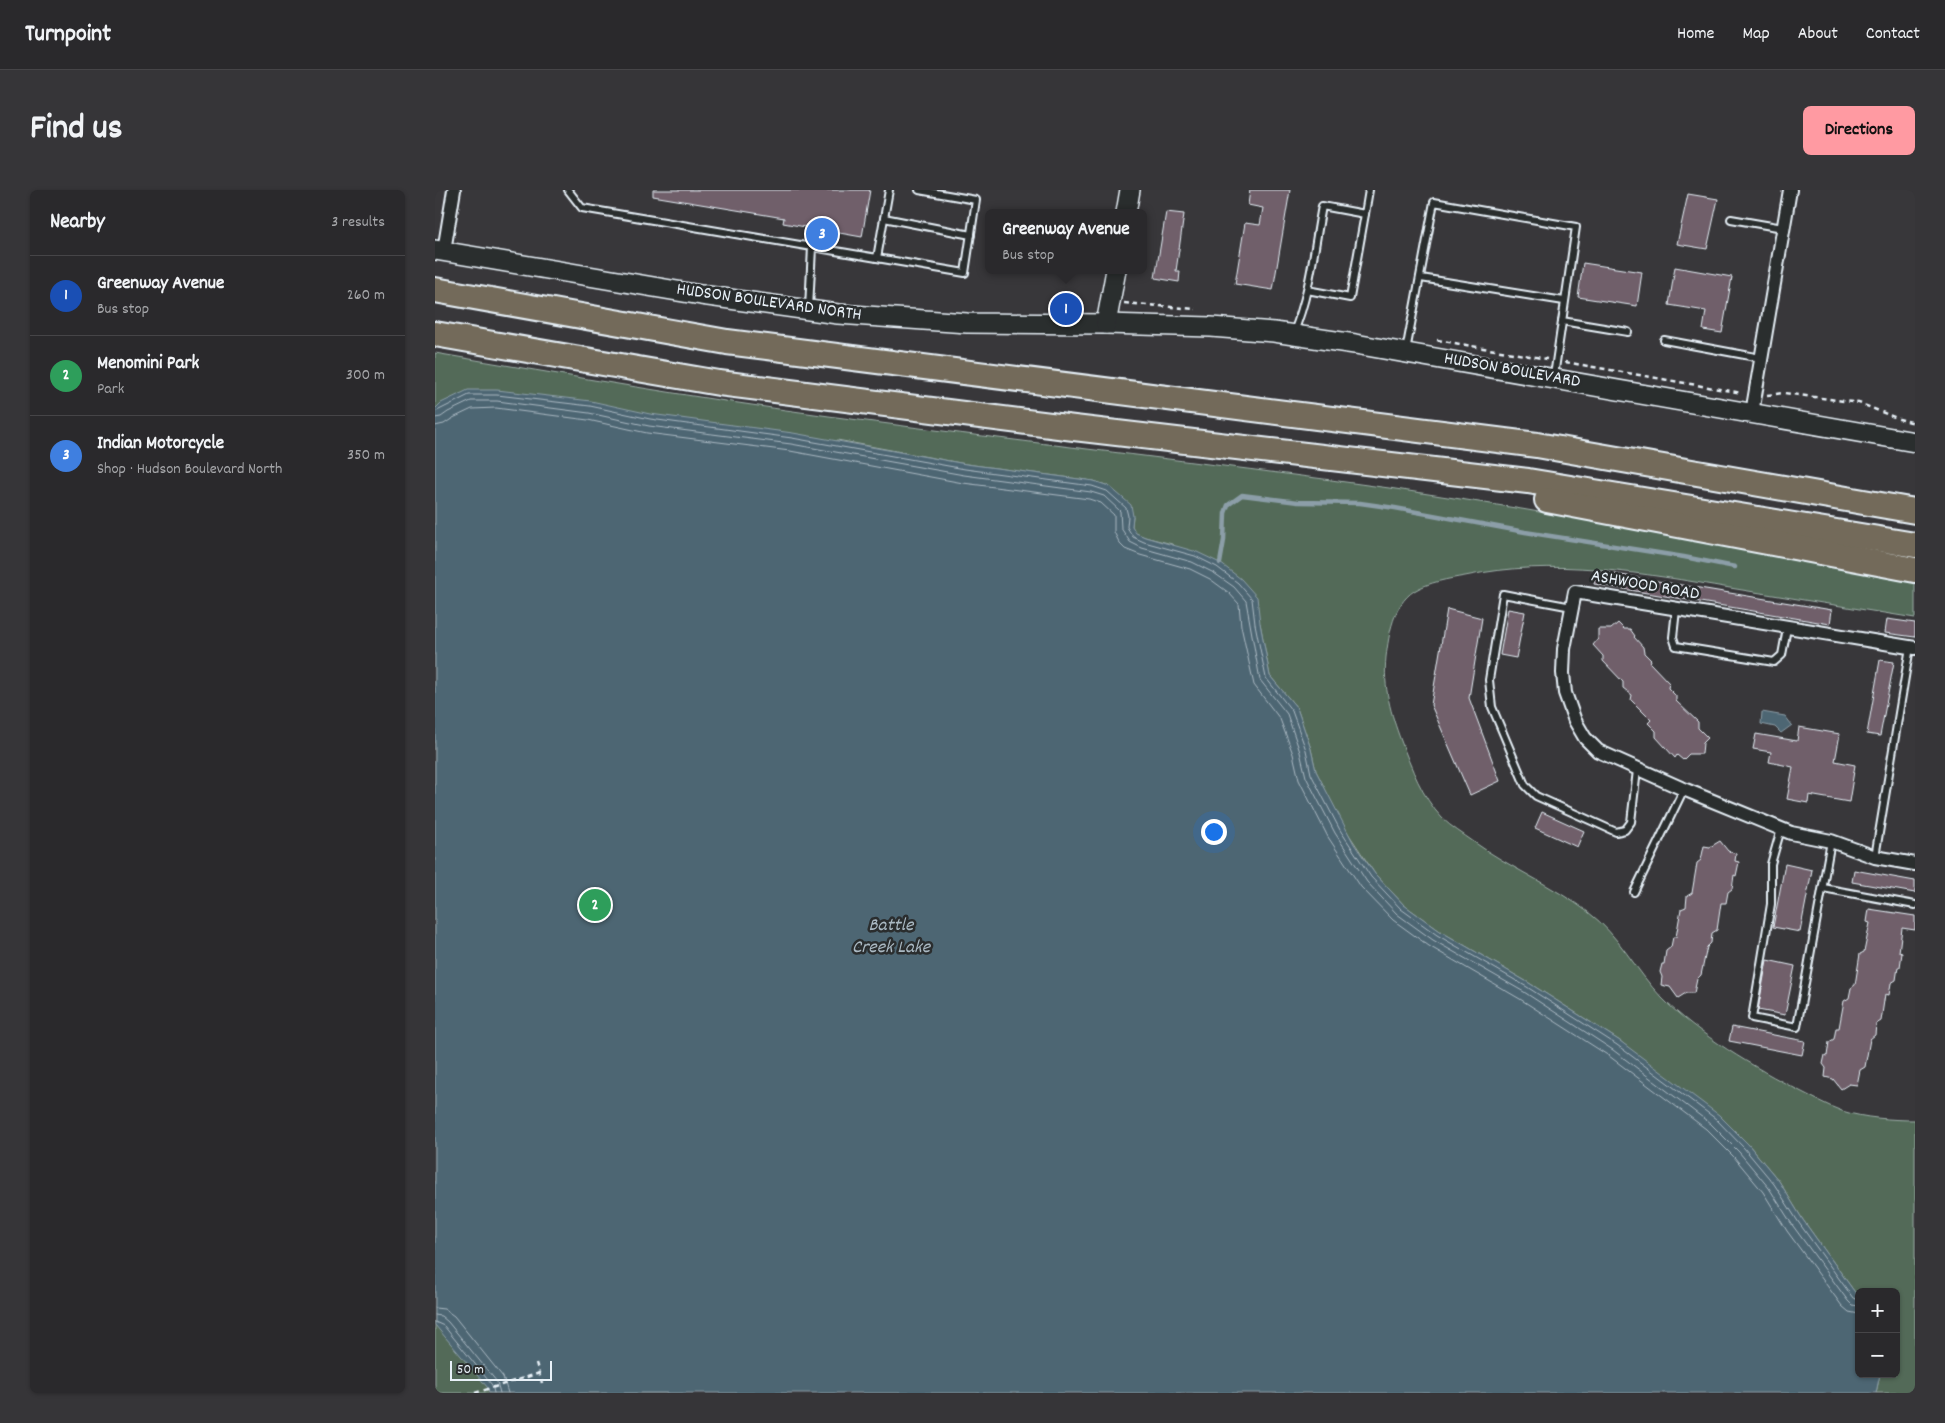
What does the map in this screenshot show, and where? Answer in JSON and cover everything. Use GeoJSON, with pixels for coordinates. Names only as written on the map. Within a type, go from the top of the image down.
{"type":"FeatureCollection","features":[{"type":"Feature","properties":{"kind":"highway"},"geometry":{"type":"LineString","coordinates":[[435,290],[727,342],[1537,445],[1915,511]]}},
{"type":"Feature","properties":{"kind":"highway"},"geometry":{"type":"LineString","coordinates":[[435,334],[719,383],[1074,428],[1529,481],[1915,545]]}},
{"type":"Feature","properties":{"kind":"highway"},"geometry":{"type":"LineString","coordinates":[[1352,460],[1561,503],[1915,570]]}},
{"type":"Feature","properties":{"kind":"street"},"geometry":{"type":"LineString","coordinates":[[440,251],[454,190]]}},
{"type":"Feature","properties":{"kind":"street"},"geometry":{"type":"LineString","coordinates":[[1127,209],[1130,190]]}},
{"type":"Feature","properties":{"kind":"street"},"geometry":{"type":"LineString","coordinates":[[1752,413],[1790,190]]}},
{"type":"Feature","properties":{"kind":"street","name":"HUDSON BOULEVARD NORTH"},"geometry":{"type":"LineString","coordinates":[[440,251],[809,311],[967,323],[1106,324]]}},
{"type":"Feature","properties":{"kind":"street"},"geometry":{"type":"LineString","coordinates":[[1106,324],[1115,274]]}},
{"type":"Feature","properties":{"kind":"street","name":"HUDSON BOULEVARD"},"geometry":{"type":"LineString","coordinates":[[1106,324],[1211,327],[1293,335],[1554,378],[1915,442]]}},
{"type":"Feature","properties":{"kind":"street","name":"ASHWOOD ROAD"},"geometry":{"type":"LineString","coordinates":[[1572,607],[1575,592],[1913,648]]}},
{"type":"Feature","properties":{"kind":"street"},"geometry":{"type":"LineString","coordinates":[[1572,607],[1564,649],[1563,673],[1565,693],[1575,721],[1585,738],[1598,751],[1637,770],[1791,833],[1831,841],[1875,856],[1915,864]]}},
{"type":"Feature","properties":{"kind":"lane"},"geometry":{"type":"LineString","coordinates":[[568,190],[582,208],[965,272],[976,200],[919,190]]}},
{"type":"Feature","properties":{"kind":"lane"},"geometry":{"type":"LineString","coordinates":[[877,258],[889,190]]}},
{"type":"Feature","properties":{"kind":"lane"},"geometry":{"type":"LineString","coordinates":[[1307,290],[1350,298],[1369,190]]}},
{"type":"Feature","properties":{"kind":"lane"},"geometry":{"type":"LineString","coordinates":[[1405,353],[1421,278],[1434,202],[1576,227],[1554,378]]}},
{"type":"Feature","properties":{"kind":"lane"},"geometry":{"type":"LineString","coordinates":[[1293,335],[1307,290],[1322,206],[1365,214]]}},
{"type":"Feature","properties":{"kind":"lane"},"geometry":{"type":"LineString","coordinates":[[884,218],[971,235]]}},
{"type":"Feature","properties":{"kind":"lane"},"geometry":{"type":"LineString","coordinates":[[1731,219],[1783,228]]}},
{"type":"Feature","properties":{"kind":"lane"},"geometry":{"type":"LineString","coordinates":[[809,311],[812,247]]}},
{"type":"Feature","properties":{"kind":"lane"},"geometry":{"type":"LineString","coordinates":[[1421,278],[1564,301]]}},
{"type":"Feature","properties":{"kind":"lane"},"geometry":{"type":"LineString","coordinates":[[1561,321],[1628,332]]}},
{"type":"Feature","properties":{"kind":"lane"},"geometry":{"type":"LineString","coordinates":[[1665,340],[1761,358]]}},
{"type":"Feature","properties":{"kind":"lane"},"geometry":{"type":"LineString","coordinates":[[1572,607],[1503,594],[1489,680],[1491,707],[1525,785],[1536,796],[1616,832],[1625,830],[1631,822],[1637,770]]}},
{"type":"Feature","properties":{"kind":"lane"},"geometry":{"type":"LineString","coordinates":[[1676,610],[1673,637],[1676,646],[1706,651],[1774,662],[1782,655],[1787,628]]}},
{"type":"Feature","properties":{"kind":"lane"},"geometry":{"type":"LineString","coordinates":[[1875,856],[1913,648]]}},
{"type":"Feature","properties":{"kind":"lane"},"geometry":{"type":"LineString","coordinates":[[1634,892],[1685,790]]}},
{"type":"Feature","properties":{"kind":"lane"},"geometry":{"type":"LineString","coordinates":[[1781,828],[1771,864],[1771,904],[1752,1018],[1797,1027],[1831,841]]}},
{"type":"Feature","properties":{"kind":"lane"},"geometry":{"type":"LineString","coordinates":[[1823,888],[1915,905]]}},
{"type":"Feature","properties":{"kind":"path"},"geometry":{"type":"LineString","coordinates":[[537,1363],[542,1382]]}},
{"type":"Feature","properties":{"kind":"path"},"geometry":{"type":"LineString","coordinates":[[475,1393],[539,1374]]}},
{"type":"Feature","properties":{"kind":"green space"},"geometry":{"type":"Polygon","coordinates":[[[435,353],[635,387],[786,410],[1455,498],[1652,532],[1915,582],[1915,618],[1697,582],[1598,569],[1565,567],[1498,570],[1432,583],[1414,591],[1407,597],[1401,604],[1393,621],[1385,668],[1394,721],[1405,751],[1423,791],[1435,810],[1446,821],[1502,860],[1560,893],[1588,912],[1609,931],[1662,998],[1692,1024],[1727,1049],[1783,1082],[1842,1111],[1878,1118],[1915,1120],[1915,1393],[1876,1393],[1879,1378],[1900,1378],[1900,1288],[1855,1288],[1855,1292],[1803,1220],[1779,1181],[1748,1144],[1620,1041],[1529,983],[1440,931],[1404,905],[1375,874],[1344,827],[1316,771],[1311,749],[1297,708],[1270,676],[1260,623],[1172,544],[1135,533],[1132,526],[1133,516],[1109,486],[1094,481],[966,464],[837,440],[669,1393],[435,1393],[435,353]]]}},
{"type":"Feature","properties":{"kind":"water","name":"Battle Creek Lake"},"geometry":{"type":"Polygon","coordinates":[[[468,390],[497,390],[591,401],[650,414],[793,433],[966,464],[1094,481],[1109,486],[1131,505],[1132,526],[1136,533],[1197,552],[1220,563],[1241,579],[1257,597],[1270,676],[1297,708],[1311,749],[1316,771],[1354,844],[1375,874],[1404,905],[1440,931],[1529,983],[1620,1041],[1719,1115],[1748,1144],[1779,1181],[1803,1220],[1855,1292],[1855,1378],[1879,1378],[1876,1393],[489,1393],[488,1388],[435,1325],[435,409],[441,403],[468,390]]]}},
{"type":"Feature","properties":{"kind":"water"},"geometry":{"type":"Polygon","coordinates":[[[1762,712],[1785,716],[1792,725],[1781,733],[1775,727],[1761,724],[1762,712]]]}},
{"type":"Feature","properties":{"kind":"building"},"geometry":{"type":"Polygon","coordinates":[[[653,190],[870,190],[862,237],[783,223],[784,218],[653,196],[653,190]]]}},
{"type":"Feature","properties":{"kind":"building"},"geometry":{"type":"Polygon","coordinates":[[[1250,190],[1290,190],[1273,290],[1235,284],[1245,223],[1260,225],[1263,208],[1248,205],[1250,190]]]}},
{"type":"Feature","properties":{"kind":"building"},"geometry":{"type":"Polygon","coordinates":[[[1688,194],[1718,199],[1707,249],[1677,244],[1688,194]]]}},
{"type":"Feature","properties":{"kind":"building"},"geometry":{"type":"Polygon","coordinates":[[[1166,212],[1184,214],[1176,271],[1180,271],[1179,282],[1155,278],[1166,212]]]}},
{"type":"Feature","properties":{"kind":"building"},"geometry":{"type":"Polygon","coordinates":[[[1583,263],[1642,272],[1637,306],[1578,297],[1583,263]]]}},
{"type":"Feature","properties":{"kind":"building"},"geometry":{"type":"Polygon","coordinates":[[[1675,267],[1732,277],[1722,333],[1703,330],[1706,311],[1669,305],[1675,267]]]}},
{"type":"Feature","properties":{"kind":"building"},"geometry":{"type":"Polygon","coordinates":[[[1597,571],[1832,610],[1830,624],[1594,584],[1597,571]]]}},
{"type":"Feature","properties":{"kind":"building"},"geometry":{"type":"Polygon","coordinates":[[[1447,609],[1482,618],[1469,698],[1500,781],[1470,795],[1431,705],[1447,609]]]}},
{"type":"Feature","properties":{"kind":"building"},"geometry":{"type":"Polygon","coordinates":[[[1508,609],[1525,612],[1516,658],[1500,655],[1508,609]]]}},
{"type":"Feature","properties":{"kind":"building"},"geometry":{"type":"Polygon","coordinates":[[[1887,619],[1915,623],[1915,637],[1885,633],[1887,619]]]}},
{"type":"Feature","properties":{"kind":"building"},"geometry":{"type":"Polygon","coordinates":[[[1618,623],[1624,629],[1630,629],[1643,647],[1644,653],[1651,660],[1650,663],[1669,683],[1668,688],[1676,696],[1676,701],[1698,722],[1698,728],[1708,738],[1703,743],[1702,754],[1689,754],[1683,760],[1677,755],[1675,758],[1656,737],[1656,731],[1648,723],[1651,720],[1631,700],[1632,695],[1623,688],[1623,682],[1603,661],[1603,656],[1593,645],[1598,639],[1598,629],[1611,629],[1618,623]]]}},
{"type":"Feature","properties":{"kind":"building"},"geometry":{"type":"Polygon","coordinates":[[[1880,660],[1894,662],[1880,736],[1867,734],[1880,660]]]}},
{"type":"Feature","properties":{"kind":"building"},"geometry":{"type":"Polygon","coordinates":[[[1799,727],[1840,734],[1835,761],[1855,765],[1849,802],[1809,795],[1808,803],[1787,799],[1793,767],[1769,762],[1771,752],[1753,749],[1756,734],[1797,741],[1799,727]]]}},
{"type":"Feature","properties":{"kind":"building"},"geometry":{"type":"Polygon","coordinates":[[[1542,812],[1584,831],[1577,847],[1535,828],[1542,812]]]}},
{"type":"Feature","properties":{"kind":"building"},"geometry":{"type":"Polygon","coordinates":[[[1720,841],[1728,851],[1736,854],[1735,861],[1739,862],[1736,876],[1734,875],[1732,889],[1728,892],[1726,903],[1721,903],[1717,930],[1712,933],[1711,943],[1707,947],[1701,975],[1697,979],[1694,993],[1686,993],[1678,998],[1670,987],[1661,985],[1662,977],[1660,972],[1662,964],[1664,964],[1666,951],[1671,947],[1673,937],[1676,937],[1681,909],[1686,907],[1687,896],[1692,893],[1697,863],[1701,860],[1704,846],[1710,847],[1720,841]]]}},
{"type":"Feature","properties":{"kind":"building"},"geometry":{"type":"Polygon","coordinates":[[[1785,864],[1812,870],[1800,932],[1773,927],[1785,864]]]}},
{"type":"Feature","properties":{"kind":"building"},"geometry":{"type":"Polygon","coordinates":[[[1854,870],[1915,881],[1915,893],[1852,882],[1854,870]]]}},
{"type":"Feature","properties":{"kind":"building"},"geometry":{"type":"Polygon","coordinates":[[[1869,909],[1915,916],[1915,930],[1902,928],[1899,952],[1902,953],[1900,967],[1898,967],[1896,980],[1891,983],[1889,995],[1885,994],[1881,1021],[1876,1024],[1875,1035],[1870,1039],[1865,1067],[1860,1070],[1857,1085],[1849,1084],[1841,1089],[1833,1079],[1825,1077],[1826,1068],[1823,1064],[1825,1055],[1827,1056],[1829,1042],[1834,1039],[1836,1028],[1839,1028],[1844,1001],[1849,998],[1851,988],[1855,985],[1860,954],[1864,952],[1870,923],[1867,922],[1869,909]]]}},
{"type":"Feature","properties":{"kind":"building"},"geometry":{"type":"Polygon","coordinates":[[[1767,960],[1795,966],[1785,1015],[1758,1010],[1767,960]]]}},
{"type":"Feature","properties":{"kind":"building"},"geometry":{"type":"Polygon","coordinates":[[[1732,1027],[1805,1041],[1802,1055],[1729,1041],[1732,1027]]]}},
{"type":"Feature","properties":{"kind":"waterway"},"geometry":{"type":"LineString","coordinates":[[1220,563],[1224,540],[1225,513],[1228,505],[1242,495],[1298,502],[1360,503],[1395,508],[1735,567]]}},
{"type":"Feature","properties":{"kind":"place","name":"Indian Motorcycle"},"geometry":{"type":"Point","coordinates":[822,234]}},
{"type":"Feature","properties":{"kind":"place","name":"Greenway Avenue"},"geometry":{"type":"Point","coordinates":[1066,309]}},
{"type":"Feature","properties":{"kind":"place","name":"Menomini Park"},"geometry":{"type":"Point","coordinates":[595,905]}}]}
